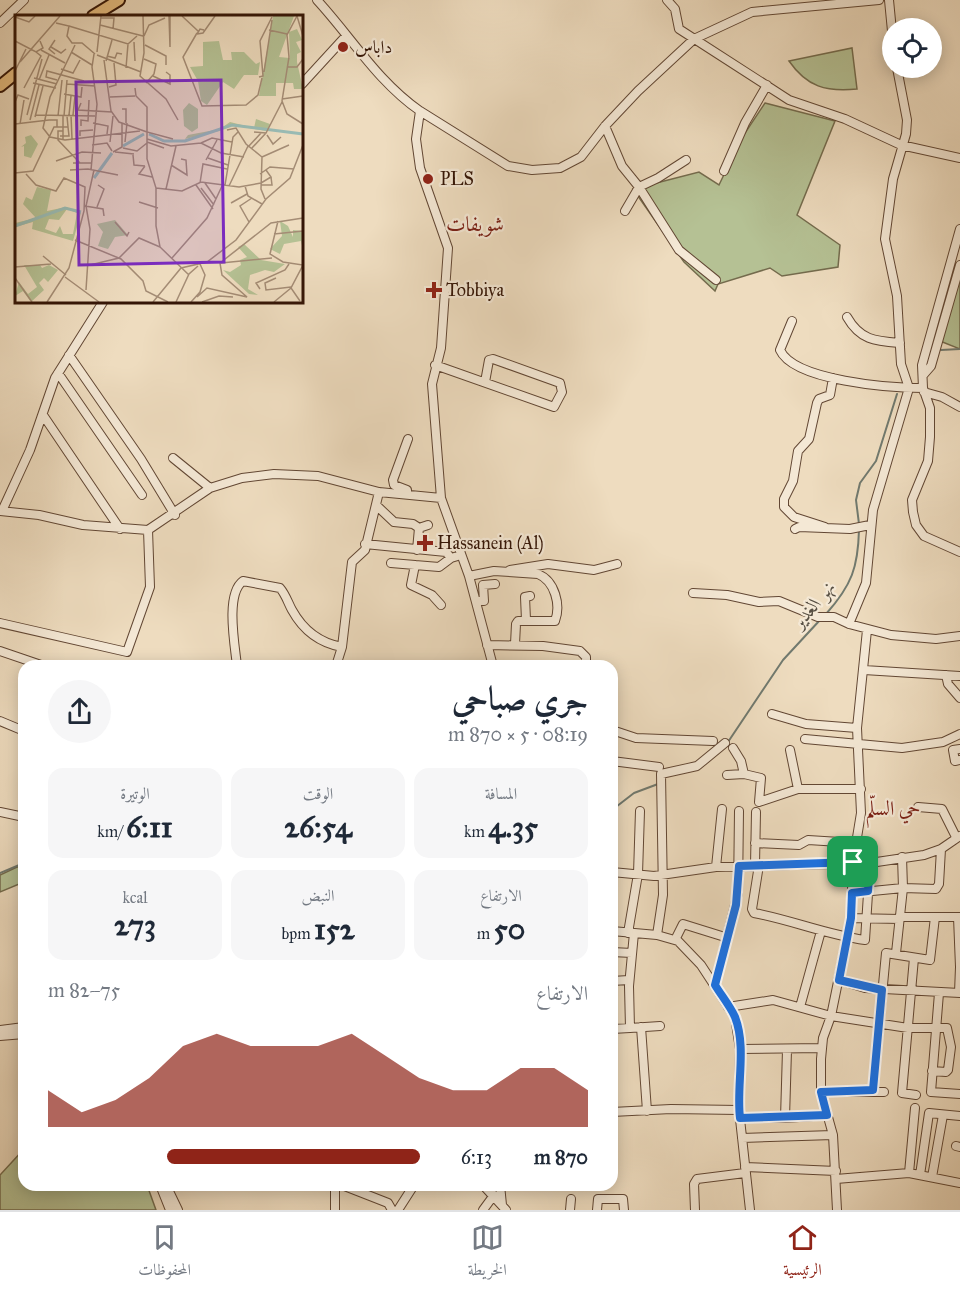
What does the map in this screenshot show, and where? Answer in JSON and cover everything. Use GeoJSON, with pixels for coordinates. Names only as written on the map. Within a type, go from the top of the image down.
{"type":"FeatureCollection","features":[{"type":"Feature","properties":{"kind":"highway"},"geometry":{"type":"LineString","coordinates":[[95,15],[119,0]]}},
{"type":"Feature","properties":{"kind":"highway"},"geometry":{"type":"LineString","coordinates":[[0,86],[15,74]]}},
{"type":"Feature","properties":{"kind":"street"},"geometry":{"type":"LineString","coordinates":[[0,23],[24,0]]}},
{"type":"Feature","properties":{"kind":"street"},"geometry":{"type":"LineString","coordinates":[[317,0],[369,65],[399,96],[508,165],[521,169],[560,168],[581,157],[605,126],[664,64],[694,39],[734,18],[769,9],[879,0]]}},
{"type":"Feature","properties":{"kind":"street"},"geometry":{"type":"LineString","coordinates":[[667,0],[675,9],[679,29],[789,100],[845,119],[901,145],[960,158]]}},
{"type":"Feature","properties":{"kind":"street"},"geometry":{"type":"LineString","coordinates":[[769,9],[774,0]]}},
{"type":"Feature","properties":{"kind":"street"},"geometry":{"type":"LineString","coordinates":[[889,0],[891,18]]}},
{"type":"Feature","properties":{"kind":"street"},"geometry":{"type":"LineString","coordinates":[[303,83],[346,36]]}},
{"type":"Feature","properties":{"kind":"street"},"geometry":{"type":"LineString","coordinates":[[849,624],[866,583],[870,552],[863,527],[909,388],[901,364],[897,296],[885,239],[901,145],[906,134],[907,120],[899,78]]}},
{"type":"Feature","properties":{"kind":"street"},"geometry":{"type":"LineString","coordinates":[[724,171],[745,123],[767,85]]}},
{"type":"Feature","properties":{"kind":"street"},"geometry":{"type":"LineString","coordinates":[[420,111],[416,139],[420,168],[448,249],[441,348],[432,384],[441,498],[469,576],[491,660]]}},
{"type":"Feature","properties":{"kind":"street"},"geometry":{"type":"LineString","coordinates":[[605,126],[622,166],[639,187],[679,250],[716,280]]}},
{"type":"Feature","properties":{"kind":"street"},"geometry":{"type":"LineString","coordinates":[[625,211],[639,187],[686,160]]}},
{"type":"Feature","properties":{"kind":"street"},"geometry":{"type":"LineString","coordinates":[[960,229],[923,359],[924,390],[930,408],[930,437],[928,461],[912,500],[916,525],[924,536],[960,552]]}},
{"type":"Feature","properties":{"kind":"street"},"geometry":{"type":"LineString","coordinates":[[924,374],[931,366],[960,266]]}},
{"type":"Feature","properties":{"kind":"street"},"geometry":{"type":"LineString","coordinates":[[102,303],[58,374],[22,470],[1,511],[39,515],[83,525],[148,530],[175,515],[210,488],[242,478],[274,474],[334,479],[379,492],[441,498]]}},
{"type":"Feature","properties":{"kind":"street"},"geometry":{"type":"LineString","coordinates":[[847,317],[857,332],[881,342],[900,343]]}},
{"type":"Feature","properties":{"kind":"street"},"geometry":{"type":"LineString","coordinates":[[792,321],[781,344],[780,350],[784,359],[833,378],[868,385],[924,390],[960,407]]}},
{"type":"Feature","properties":{"kind":"street"},"geometry":{"type":"LineString","coordinates":[[69,355],[141,459],[175,515]]}},
{"type":"Feature","properties":{"kind":"street"},"geometry":{"type":"LineString","coordinates":[[435,365],[554,408],[558,405],[562,392],[560,383],[493,359],[489,360],[485,382]]}},
{"type":"Feature","properties":{"kind":"street"},"geometry":{"type":"LineString","coordinates":[[58,374],[142,495]]}},
{"type":"Feature","properties":{"kind":"street"},"geometry":{"type":"LineString","coordinates":[[825,527],[794,517],[784,507],[784,499],[793,481],[798,451],[809,439],[817,403],[819,399],[830,395],[833,378]]}},
{"type":"Feature","properties":{"kind":"street"},"geometry":{"type":"LineString","coordinates":[[43,415],[120,529]]}},
{"type":"Feature","properties":{"kind":"street"},"geometry":{"type":"LineString","coordinates":[[406,494],[407,490],[394,485],[393,480],[408,439]]}},
{"type":"Feature","properties":{"kind":"street"},"geometry":{"type":"LineString","coordinates":[[172,458],[210,488]]}},
{"type":"Feature","properties":{"kind":"street"},"geometry":{"type":"LineString","coordinates":[[338,660],[342,647],[350,569],[352,562],[364,550],[379,492]]}},
{"type":"Feature","properties":{"kind":"street"},"geometry":{"type":"LineString","coordinates":[[376,506],[394,522],[424,526],[417,550]]}},
{"type":"Feature","properties":{"kind":"street"},"geometry":{"type":"LineString","coordinates":[[795,530],[799,526],[863,527]]}},
{"type":"Feature","properties":{"kind":"street"},"geometry":{"type":"LineString","coordinates":[[0,623],[127,652],[150,586],[148,530]]}},
{"type":"Feature","properties":{"kind":"street"},"geometry":{"type":"LineString","coordinates":[[365,544],[446,552],[451,558]]}},
{"type":"Feature","properties":{"kind":"street"},"geometry":{"type":"LineString","coordinates":[[391,563],[439,567],[451,558],[461,555]]}},
{"type":"Feature","properties":{"kind":"street"},"geometry":{"type":"LineString","coordinates":[[469,576],[548,564],[594,570],[617,564]]}},
{"type":"Feature","properties":{"kind":"street"},"geometry":{"type":"LineString","coordinates":[[415,565],[411,585],[432,595],[441,605]]}},
{"type":"Feature","properties":{"kind":"street"},"geometry":{"type":"LineString","coordinates":[[509,571],[541,575],[556,597],[555,621],[526,621],[516,624],[515,644]]}},
{"type":"Feature","properties":{"kind":"street"},"geometry":{"type":"LineString","coordinates":[[237,660],[233,602],[236,588],[243,581],[280,588],[296,618],[310,633],[327,644],[342,647]]}},
{"type":"Feature","properties":{"kind":"street"},"geometry":{"type":"LineString","coordinates":[[476,601],[484,601],[483,585],[495,584]]}},
{"type":"Feature","properties":{"kind":"street"},"geometry":{"type":"LineString","coordinates":[[693,593],[727,595],[759,603],[779,601],[820,617],[834,617],[867,630],[891,635],[932,639],[960,636]]}},
{"type":"Feature","properties":{"kind":"street"},"geometry":{"type":"LineString","coordinates":[[526,621],[525,597],[530,596]]}},
{"type":"Feature","properties":{"kind":"street"},"geometry":{"type":"LineString","coordinates":[[837,1210],[833,1135],[821,1092],[822,1048],[825,1027],[831,1016],[851,918],[853,862],[861,813],[856,744],[867,630]]}},
{"type":"Feature","properties":{"kind":"street"},"geometry":{"type":"LineString","coordinates":[[487,645],[515,644],[580,651],[586,660]]}},
{"type":"Feature","properties":{"kind":"street"},"geometry":{"type":"LineString","coordinates":[[0,651],[26,660]]}},
{"type":"Feature","properties":{"kind":"street"},"geometry":{"type":"LineString","coordinates":[[864,670],[960,676]]}},
{"type":"Feature","properties":{"kind":"street"},"geometry":{"type":"LineString","coordinates":[[946,675],[948,684],[960,698]]}},
{"type":"Feature","properties":{"kind":"street"},"geometry":{"type":"LineString","coordinates":[[772,714],[806,724],[857,728]]}},
{"type":"Feature","properties":{"kind":"street"},"geometry":{"type":"LineString","coordinates":[[0,721],[18,728]]}},
{"type":"Feature","properties":{"kind":"street"},"geometry":{"type":"LineString","coordinates":[[618,732],[636,738],[713,741]]}},
{"type":"Feature","properties":{"kind":"street"},"geometry":{"type":"LineString","coordinates":[[805,739],[902,748],[942,742],[960,734]]}},
{"type":"Feature","properties":{"kind":"street"},"geometry":{"type":"LineString","coordinates":[[657,935],[663,894],[661,774],[697,766],[725,743]]}},
{"type":"Feature","properties":{"kind":"street"},"geometry":{"type":"LineString","coordinates":[[733,748],[741,761],[744,774]]}},
{"type":"Feature","properties":{"kind":"street"},"geometry":{"type":"LineString","coordinates":[[960,749],[953,750],[955,761],[960,760]]}},
{"type":"Feature","properties":{"kind":"street"},"geometry":{"type":"LineString","coordinates":[[790,750],[798,789]]}},
{"type":"Feature","properties":{"kind":"street"},"geometry":{"type":"LineString","coordinates":[[618,762],[659,767]]}},
{"type":"Feature","properties":{"kind":"street"},"geometry":{"type":"LineString","coordinates":[[727,775],[744,774],[761,778],[759,802],[798,789],[861,789]]}},
{"type":"Feature","properties":{"kind":"street"},"geometry":{"type":"LineString","coordinates":[[618,872],[663,875],[716,867],[870,862],[941,849],[958,836],[942,809],[918,807]]}},
{"type":"Feature","properties":{"kind":"street"},"geometry":{"type":"LineString","coordinates":[[716,867],[723,808]]}},
{"type":"Feature","properties":{"kind":"street"},"geometry":{"type":"LineString","coordinates":[[630,1028],[631,933],[638,874],[640,810]]}},
{"type":"Feature","properties":{"kind":"street"},"geometry":{"type":"LineString","coordinates":[[715,985],[738,893],[740,811]]}},
{"type":"Feature","properties":{"kind":"street"},"geometry":{"type":"LineString","coordinates":[[0,812],[18,816]]}},
{"type":"Feature","properties":{"kind":"street"},"geometry":{"type":"LineString","coordinates":[[756,812],[757,865],[753,912],[777,916],[846,938],[865,940],[870,862]]}},
{"type":"Feature","properties":{"kind":"street"},"geometry":{"type":"LineString","coordinates":[[755,843],[799,845],[808,840],[856,843]]}},
{"type":"Feature","properties":{"kind":"street"},"geometry":{"type":"LineString","coordinates":[[852,893],[903,888],[936,889],[939,884],[941,849]]}},
{"type":"Feature","properties":{"kind":"street"},"geometry":{"type":"LineString","coordinates":[[896,953],[903,888],[902,857]]}},
{"type":"Feature","properties":{"kind":"street"},"geometry":{"type":"LineString","coordinates":[[873,1090],[886,952],[930,960],[935,917]]}},
{"type":"Feature","properties":{"kind":"street"},"geometry":{"type":"LineString","coordinates":[[839,980],[882,990],[960,993],[959,917],[851,918]]}},
{"type":"Feature","properties":{"kind":"street"},"geometry":{"type":"LineString","coordinates":[[675,940],[683,924],[728,938]]}},
{"type":"Feature","properties":{"kind":"street"},"geometry":{"type":"LineString","coordinates":[[800,1007],[821,931]]}},
{"type":"Feature","properties":{"kind":"street"},"geometry":{"type":"LineString","coordinates":[[618,932],[657,935],[675,940],[691,952],[735,1017],[740,1049],[739,1114],[750,1210]]}},
{"type":"Feature","properties":{"kind":"street"},"geometry":{"type":"LineString","coordinates":[[618,952],[632,953]]}},
{"type":"Feature","properties":{"kind":"street"},"geometry":{"type":"LineString","coordinates":[[915,958],[902,1093],[916,1095]]}},
{"type":"Feature","properties":{"kind":"street"},"geometry":{"type":"LineString","coordinates":[[618,981],[629,980]]}},
{"type":"Feature","properties":{"kind":"street"},"geometry":{"type":"LineString","coordinates":[[939,993],[931,1092],[960,1094]]}},
{"type":"Feature","properties":{"kind":"street"},"geometry":{"type":"LineString","coordinates":[[728,1006],[762,1000],[831,1016],[879,1024],[908,1028],[947,1028],[951,1052],[946,1072],[932,1071]]}},
{"type":"Feature","properties":{"kind":"street"},"geometry":{"type":"LineString","coordinates":[[618,1029],[660,1026]]}},
{"type":"Feature","properties":{"kind":"street"},"geometry":{"type":"LineString","coordinates":[[641,1027],[647,1111]]}},
{"type":"Feature","properties":{"kind":"street"},"geometry":{"type":"LineString","coordinates":[[0,1030],[18,1028]]}},
{"type":"Feature","properties":{"kind":"street"},"geometry":{"type":"LineString","coordinates":[[0,1036],[18,1034]]}},
{"type":"Feature","properties":{"kind":"street"},"geometry":{"type":"LineString","coordinates":[[740,1049],[822,1048]]}},
{"type":"Feature","properties":{"kind":"street"},"geometry":{"type":"LineString","coordinates":[[785,1118],[787,1050]]}},
{"type":"Feature","properties":{"kind":"street"},"geometry":{"type":"LineString","coordinates":[[821,1092],[873,1090],[884,1092]]}},
{"type":"Feature","properties":{"kind":"street"},"geometry":{"type":"LineString","coordinates":[[909,1173],[915,1108]]}},
{"type":"Feature","properties":{"kind":"street"},"geometry":{"type":"LineString","coordinates":[[618,1112],[739,1114],[785,1118],[827,1115]]}},
{"type":"Feature","properties":{"kind":"street"},"geometry":{"type":"LineString","coordinates":[[921,1175],[929,1113],[960,1116]]}},
{"type":"Feature","properties":{"kind":"street"},"geometry":{"type":"LineString","coordinates":[[932,1177],[943,1114]]}},
{"type":"Feature","properties":{"kind":"street"},"geometry":{"type":"LineString","coordinates":[[742,1138],[833,1135]]}},
{"type":"Feature","properties":{"kind":"street"},"geometry":{"type":"LineString","coordinates":[[695,1210],[694,1184],[697,1179],[745,1170],[836,1175],[909,1173],[960,1183]]}},
{"type":"Feature","properties":{"kind":"street"},"geometry":{"type":"LineString","coordinates":[[162,1191],[170,1210]]}},
{"type":"Feature","properties":{"kind":"street"},"geometry":{"type":"LineString","coordinates":[[169,1191],[178,1210]]}},
{"type":"Feature","properties":{"kind":"street"},"geometry":{"type":"LineString","coordinates":[[335,1191],[335,1210]]}},
{"type":"Feature","properties":{"kind":"street"},"geometry":{"type":"LineString","coordinates":[[357,1191],[388,1203],[392,1210]]}},
{"type":"Feature","properties":{"kind":"street"},"geometry":{"type":"LineString","coordinates":[[398,1210],[410,1191]]}},
{"type":"Feature","properties":{"kind":"street"},"geometry":{"type":"LineString","coordinates":[[490,1191],[504,1208]]}},
{"type":"Feature","properties":{"kind":"street"},"geometry":{"type":"LineString","coordinates":[[501,1191],[504,1208]]}},
{"type":"Feature","properties":{"kind":"street"},"geometry":{"type":"LineString","coordinates":[[483,1210],[494,1195]]}},
{"type":"Feature","properties":{"kind":"street"},"geometry":{"type":"LineString","coordinates":[[597,1210],[598,1199],[620,1197],[623,1199],[624,1210]]}},
{"type":"Feature","properties":{"kind":"street"},"geometry":{"type":"LineString","coordinates":[[570,1210],[571,1199]]}},
{"type":"Feature","properties":{"kind":"green space"},"geometry":{"type":"Polygon","coordinates":[[[852,48],[857,89],[836,90],[818,86],[803,77],[789,61],[852,48]]]}},
{"type":"Feature","properties":{"kind":"green space"},"geometry":{"type":"Polygon","coordinates":[[[765,103],[835,121],[797,215],[840,245],[838,267],[782,276],[770,268],[718,284],[715,291],[684,262],[633,189],[699,172],[719,185],[741,139],[765,103]]]}},
{"type":"Feature","properties":{"kind":"green space"},"geometry":{"type":"Polygon","coordinates":[[[960,276],[960,349],[940,341],[960,276]]]}},
{"type":"Feature","properties":{"kind":"green space"},"geometry":{"type":"Polygon","coordinates":[[[18,867],[18,884],[0,892],[0,875],[18,867]]]}},
{"type":"Feature","properties":{"kind":"green space"},"geometry":{"type":"Polygon","coordinates":[[[18,1156],[18,1191],[149,1191],[156,1210],[0,1210],[0,1175],[18,1156]]]}},
{"type":"Feature","properties":{"kind":"waterway","name":"نهر الغدير"},"geometry":{"type":"LineString","coordinates":[[941,350],[960,349]]}},
{"type":"Feature","properties":{"kind":"waterway","name":"نهر الغدير"},"geometry":{"type":"LineString","coordinates":[[859,524],[856,500],[860,483],[876,461],[897,394]]}},
{"type":"Feature","properties":{"kind":"waterway","name":"نهر الغدير"},"geometry":{"type":"LineString","coordinates":[[826,614],[842,594],[852,575],[857,555],[859,530]]}},
{"type":"Feature","properties":{"kind":"waterway","name":"نهر الغدير"},"geometry":{"type":"LineString","coordinates":[[728,742],[783,660],[820,620]]}},
{"type":"Feature","properties":{"kind":"waterway","name":"نهر الغدير"},"geometry":{"type":"LineString","coordinates":[[618,805],[634,793],[658,784]]}},
{"type":"Feature","properties":{"kind":"waterway","name":"نهر الغدير"},"geometry":{"type":"LineString","coordinates":[[0,873],[18,866]]}},
{"type":"Feature","properties":{"kind":"place","name":"داباس"},"geometry":{"type":"Point","coordinates":[343,47]}},
{"type":"Feature","properties":{"kind":"place","name":"PLS"},"geometry":{"type":"Point","coordinates":[428,179]}},
{"type":"Feature","properties":{"kind":"place","name":"Tobbiya"},"geometry":{"type":"Point","coordinates":[434,290]}},
{"type":"Feature","properties":{"kind":"place","name":"Hassanein (Al)"},"geometry":{"type":"Point","coordinates":[425,543]}},
{"type":"Feature","properties":{"kind":"district","name":"شويفات"},"geometry":{"type":"Point","coordinates":[475,224]}},
{"type":"Feature","properties":{"kind":"district","name":"حي السلّم"},"geometry":{"type":"Point","coordinates":[893,808]}},
{"type":"Feature","properties":{"kind":"route"},"geometry":{"type":"LineString","coordinates":[[853,862],[870,862],[868,891],[852,893],[851,918],[839,980],[865,988],[882,990],[873,1090],[821,1092],[827,1115],[740,1118],[738,1099],[740,1049],[737,1026],[735,1017],[715,985],[736,905],[739,866],[853,862]]}}]}
